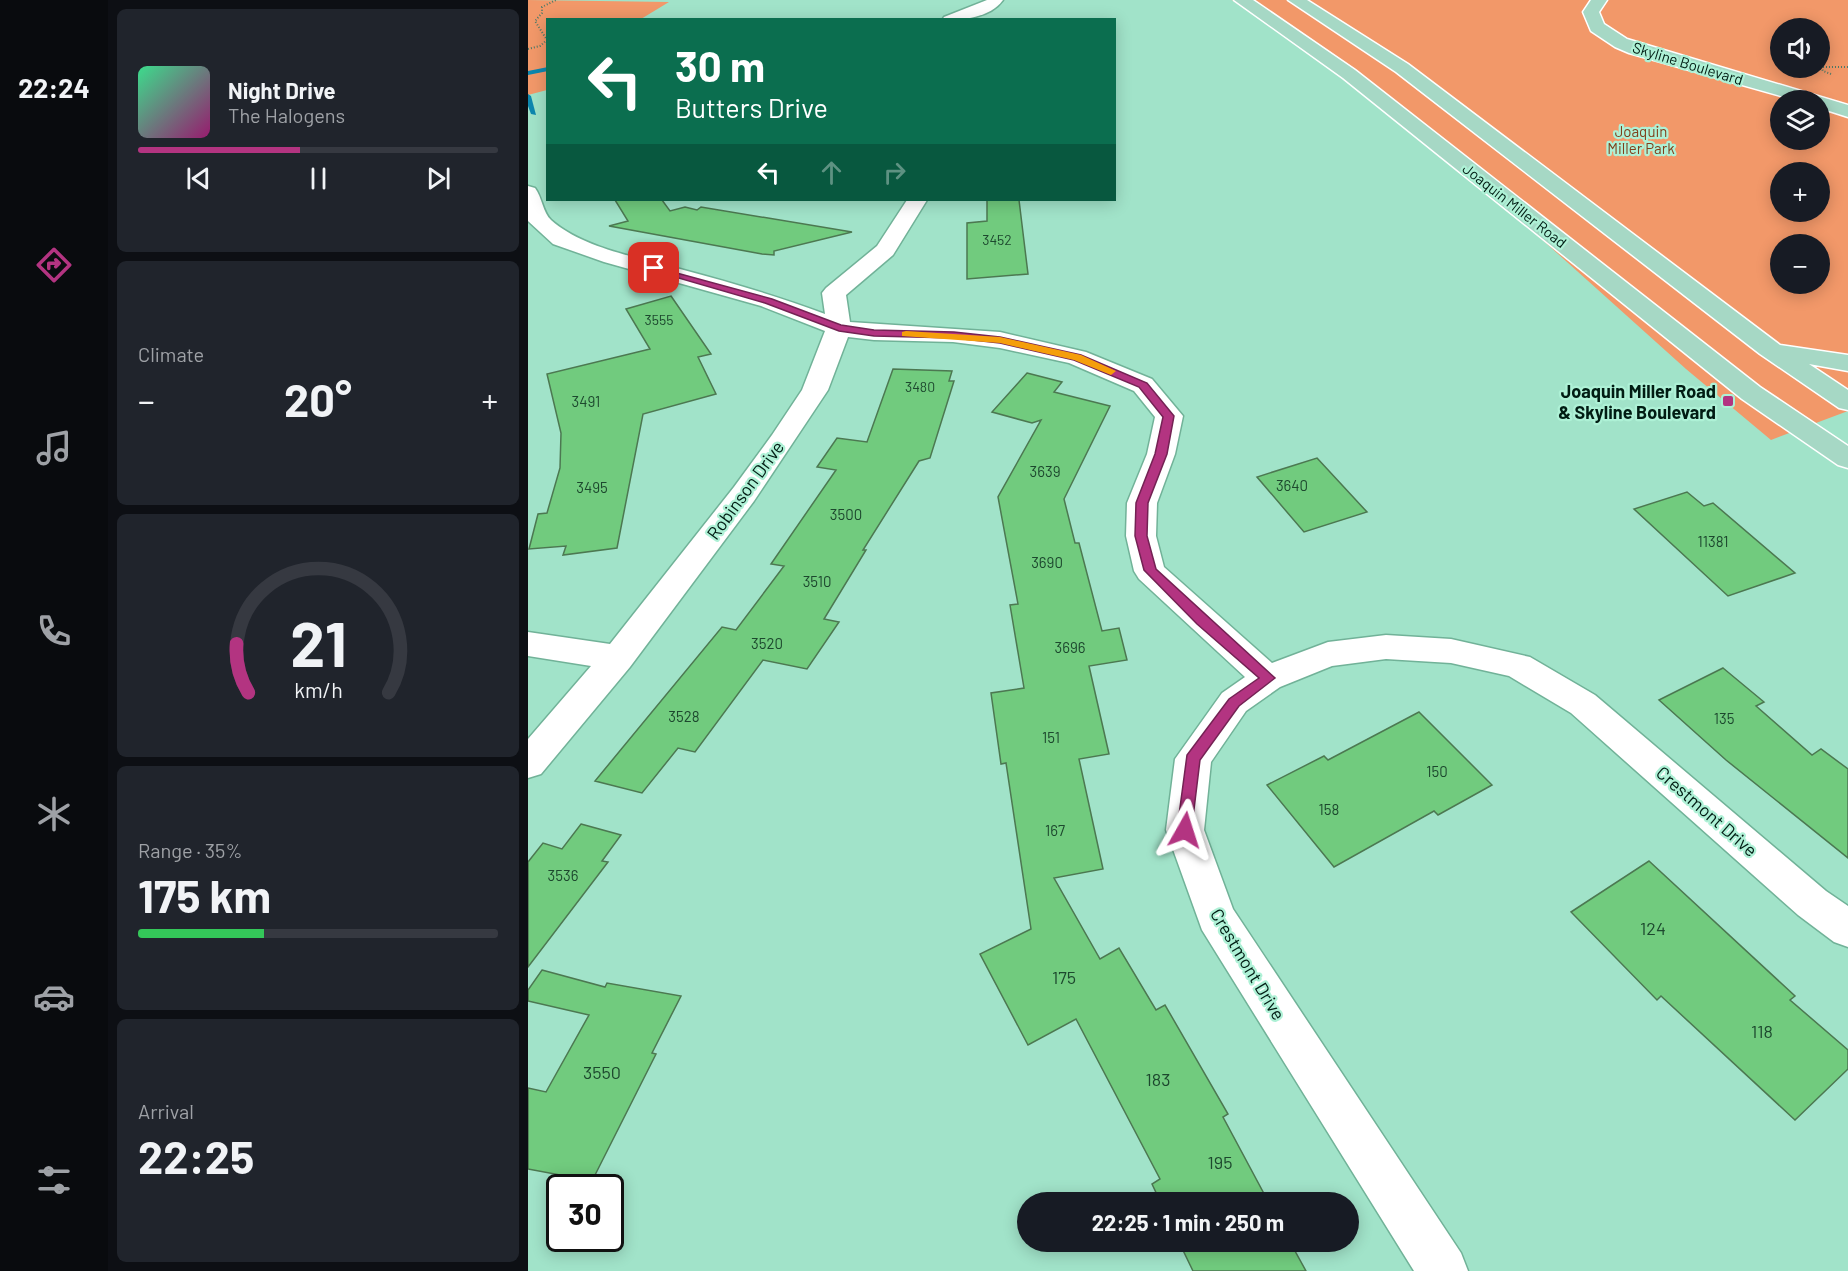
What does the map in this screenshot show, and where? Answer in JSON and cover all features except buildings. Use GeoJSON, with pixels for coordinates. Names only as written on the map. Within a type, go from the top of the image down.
{"type":"FeatureCollection","features":[{"type":"Feature","properties":{"kind":"main road","name":"Joaquin Miller Road"},"geometry":{"type":"LineString","coordinates":[[1242,0],[1349,74],[1783,416]]}},
{"type":"Feature","properties":{"kind":"main road"},"geometry":{"type":"LineString","coordinates":[[1296,0],[1402,68],[1769,349],[1845,396]]}},
{"type":"Feature","properties":{"kind":"main road","name":"Skyline Boulevard"},"geometry":{"type":"LineString","coordinates":[[1599,0],[1591,12],[1592,19],[1597,27],[1621,43],[1778,90]]}},
{"type":"Feature","properties":{"kind":"main road"},"geometry":{"type":"LineString","coordinates":[[1830,105],[1848,111]]}},
{"type":"Feature","properties":{"kind":"main road"},"geometry":{"type":"LineString","coordinates":[[1769,349],[1848,363]]}},
{"type":"Feature","properties":{"kind":"main road"},"geometry":{"type":"LineString","coordinates":[[1783,416],[1845,396]]}},
{"type":"Feature","properties":{"kind":"main road"},"geometry":{"type":"LineString","coordinates":[[1783,416],[1848,459]]}},
{"type":"Feature","properties":{"kind":"main road"},"geometry":{"type":"LineString","coordinates":[[1820,441],[1848,430]]}},
{"type":"Feature","properties":{"kind":"street"},"geometry":{"type":"LineString","coordinates":[[955,18],[991,5],[994,0]]}},
{"type":"Feature","properties":{"kind":"street"},"geometry":{"type":"LineString","coordinates":[[528,192],[539,221],[561,239],[612,257],[769,301],[839,328],[874,333],[954,335],[1000,340],[1077,357],[1143,385],[1169,416],[1161,454],[1142,503],[1141,536],[1150,570],[1268,678]]}},
{"type":"Feature","properties":{"kind":"street"},"geometry":{"type":"LineString","coordinates":[[839,328],[834,293],[885,250],[916,201]]}},
{"type":"Feature","properties":{"kind":"street","name":"Robinson Drive"},"geometry":{"type":"LineString","coordinates":[[528,764],[618,658],[744,494],[814,390],[839,328]]}},
{"type":"Feature","properties":{"kind":"street"},"geometry":{"type":"LineString","coordinates":[[528,644],[618,658]]}},
{"type":"Feature","properties":{"kind":"street","name":"Crestmont Drive"},"geometry":{"type":"LineString","coordinates":[[1443,1271],[1216,917],[1185,830],[1193,759],[1234,702],[1268,678],[1328,654],[1386,647],[1451,651],[1518,666],[1583,704],[1812,903],[1848,929]]}},
{"type":"Feature","properties":{"kind":"path"},"geometry":{"type":"LineString","coordinates":[[546,37],[535,21],[542,13],[542,7],[556,0]]}},
{"type":"Feature","properties":{"kind":"path"},"geometry":{"type":"LineString","coordinates":[[528,49],[540,46],[546,42]]}},
{"type":"Feature","properties":{"kind":"path"},"geometry":{"type":"LineString","coordinates":[[1832,75],[1823,71],[1821,67],[1848,67]]}},
{"type":"Feature","properties":{"kind":"green space"},"geometry":{"type":"Polygon","coordinates":[[[528,0],[669,2],[643,18],[546,18],[546,90],[528,95],[528,0]]]}},
{"type":"Feature","properties":{"kind":"green space","name":"Joaquin Miller Park"},"geometry":{"type":"Polygon","coordinates":[[[1232,0],[1848,0],[1848,411],[1771,440],[1686,369],[1488,191],[1308,51],[1232,0]]]}},
{"type":"Feature","properties":{"kind":"waterway"},"geometry":{"type":"LineString","coordinates":[[528,73],[546,69]]}},
{"type":"Feature","properties":{"kind":"waterway"},"geometry":{"type":"LineString","coordinates":[[528,96],[534,114]]}},
{"type":"Feature","properties":{"kind":"slow traffic"},"geometry":{"type":"LineString","coordinates":[[906,334],[954,335],[1000,340],[1077,357],[1111,371]]}},
{"type":"Feature","properties":{"kind":"place","name":"Joaquin Miller Road & Skyline Boulevard"},"geometry":{"type":"Point","coordinates":[1728,401]}},
{"type":"Feature","properties":{"kind":"route"},"geometry":{"type":"LineString","coordinates":[[654,268],[769,301],[839,328],[874,333],[954,335],[1000,340],[1077,357],[1143,385],[1169,416],[1161,454],[1142,503],[1141,536],[1150,570],[1268,678],[1234,702],[1193,759],[1185,830]]}}]}
